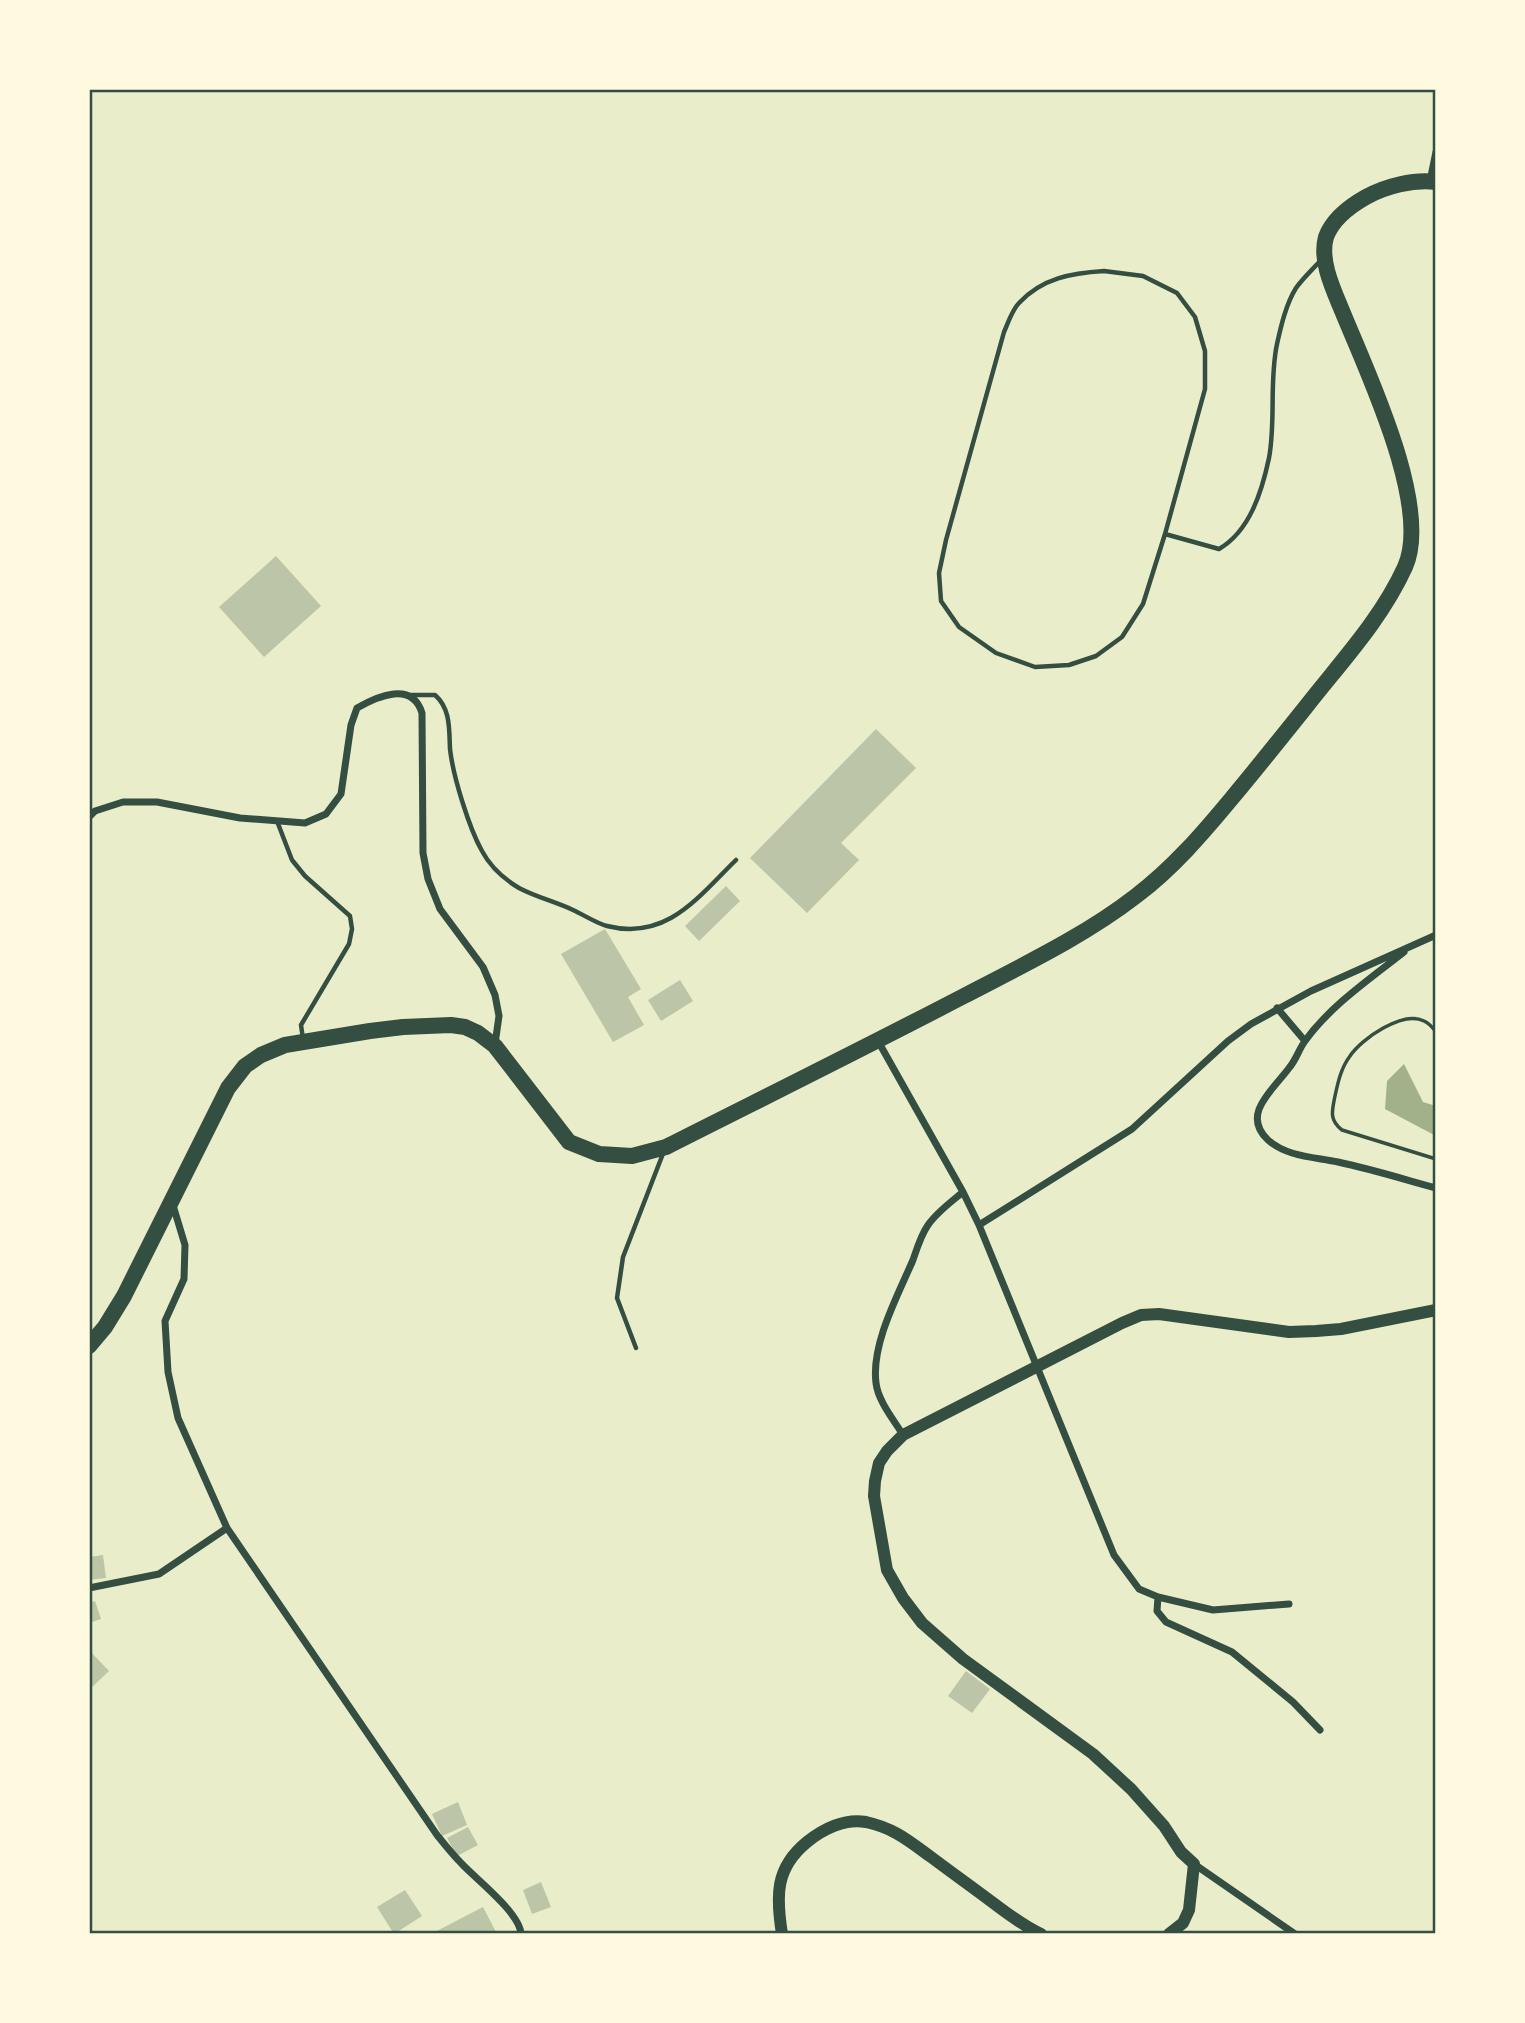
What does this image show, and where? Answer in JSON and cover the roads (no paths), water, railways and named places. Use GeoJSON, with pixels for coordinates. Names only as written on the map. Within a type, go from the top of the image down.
{"type":"FeatureCollection","features":[{"type":"Feature","properties":{"kind":"highway"},"geometry":{"type":"LineString","coordinates":[[89,1346],[105,1327],[124,1296],[228,1088],[245,1066],[261,1055],[304,1041],[403,1027],[466,1027],[495,1046],[569,1142],[599,1154],[632,1156],[666,1147],[878,1041],[1069,941],[1137,895],[1195,842],[1278,743],[1387,603],[1407,562],[1411,538],[1402,469],[1387,420],[1335,292],[1324,256],[1326,236],[1337,218],[1355,204],[1373,194],[1402,184],[1433,181]]}},
{"type":"Feature","properties":{"kind":"street"},"geometry":{"type":"LineString","coordinates":[[1433,181],[1436,152]]}},
{"type":"Feature","properties":{"kind":"street"},"geometry":{"type":"LineString","coordinates":[[89,817],[95,811],[123,802],[156,802],[240,818],[305,823],[326,814],[341,794],[351,725],[357,708],[375,698],[393,693],[409,695],[419,702],[422,713],[423,853],[428,879],[440,909],[482,967],[495,995],[499,1016],[495,1046]]}},
{"type":"Feature","properties":{"kind":"street"},"geometry":{"type":"LineString","coordinates":[[979,1225],[1132,1129],[1228,1041],[1277,1008],[1436,935]]}},
{"type":"Feature","properties":{"kind":"street"},"geometry":{"type":"LineString","coordinates":[[1413,945],[1344,999],[1305,1041],[1288,1070],[1267,1093],[1257,1116],[1257,1125],[1269,1141],[1283,1149],[1436,1188]]}},
{"type":"Feature","properties":{"kind":"street"},"geometry":{"type":"LineString","coordinates":[[1277,1008],[1305,1041]]}},
{"type":"Feature","properties":{"kind":"street"},"geometry":{"type":"LineString","coordinates":[[878,1041],[979,1225],[1114,1555],[1139,1589],[1158,1597],[1213,1610],[1289,1604]]}},
{"type":"Feature","properties":{"kind":"street"},"geometry":{"type":"LineString","coordinates":[[903,1435],[876,1386],[880,1342],[927,1226],[943,1207],[963,1192]]}},
{"type":"Feature","properties":{"kind":"street"},"geometry":{"type":"LineString","coordinates":[[172,1200],[185,1245],[184,1279],[166,1321],[168,1372],[178,1418],[227,1528],[437,1835],[510,1912],[521,1927],[521,1934]]}},
{"type":"Feature","properties":{"kind":"street"},"geometry":{"type":"LineString","coordinates":[[1295,1934],[1194,1864],[1181,1852],[1164,1826],[1139,1798],[1094,1754],[963,1659],[922,1623],[887,1570],[874,1496],[875,1481],[879,1464],[887,1451],[903,1435],[1142,1315],[1158,1314],[1289,1332],[1341,1329],[1436,1310]]}},
{"type":"Feature","properties":{"kind":"street"},"geometry":{"type":"LineString","coordinates":[[89,1588],[159,1574],[227,1528]]}},
{"type":"Feature","properties":{"kind":"street"},"geometry":{"type":"LineString","coordinates":[[1158,1597],[1157,1611],[1166,1622],[1232,1652],[1293,1702],[1320,1730]]}},
{"type":"Feature","properties":{"kind":"street"},"geometry":{"type":"LineString","coordinates":[[782,1934],[778,1891],[786,1865],[804,1844],[828,1828],[846,1822],[864,1822],[896,1831],[1015,1919],[1041,1934]]}},
{"type":"Feature","properties":{"kind":"street"},"geometry":{"type":"LineString","coordinates":[[1169,1934],[1183,1923],[1189,1910],[1194,1864]]}},
{"type":"Feature","properties":{"kind":"lane"},"geometry":{"type":"LineString","coordinates":[[1165,534],[1219,550],[1244,527],[1256,501],[1269,457],[1276,348],[1283,320],[1296,288],[1324,256]]}},
{"type":"Feature","properties":{"kind":"lane"},"geometry":{"type":"LineString","coordinates":[[1104,271],[1143,276],[1177,293],[1195,317],[1205,351],[1205,389],[1165,534],[1143,604],[1122,637],[1096,656],[1069,665],[1035,667],[996,653],[959,627],[941,601],[939,573],[946,540],[1004,332],[1018,304],[1041,284],[1072,273],[1104,271]]}},
{"type":"Feature","properties":{"kind":"lane"},"geometry":{"type":"LineString","coordinates":[[409,695],[435,695],[447,710],[451,759],[465,810],[482,851],[498,873],[520,888],[605,925],[642,929],[664,923],[683,912],[736,860]]}},
{"type":"Feature","properties":{"kind":"lane"},"geometry":{"type":"LineString","coordinates":[[277,821],[292,860],[305,876],[350,916],[352,929],[349,944],[301,1025],[304,1041]]}},
{"type":"Feature","properties":{"kind":"lane"},"geometry":{"type":"LineString","coordinates":[[636,1348],[617,1298],[623,1257],[666,1147]]}}]}
